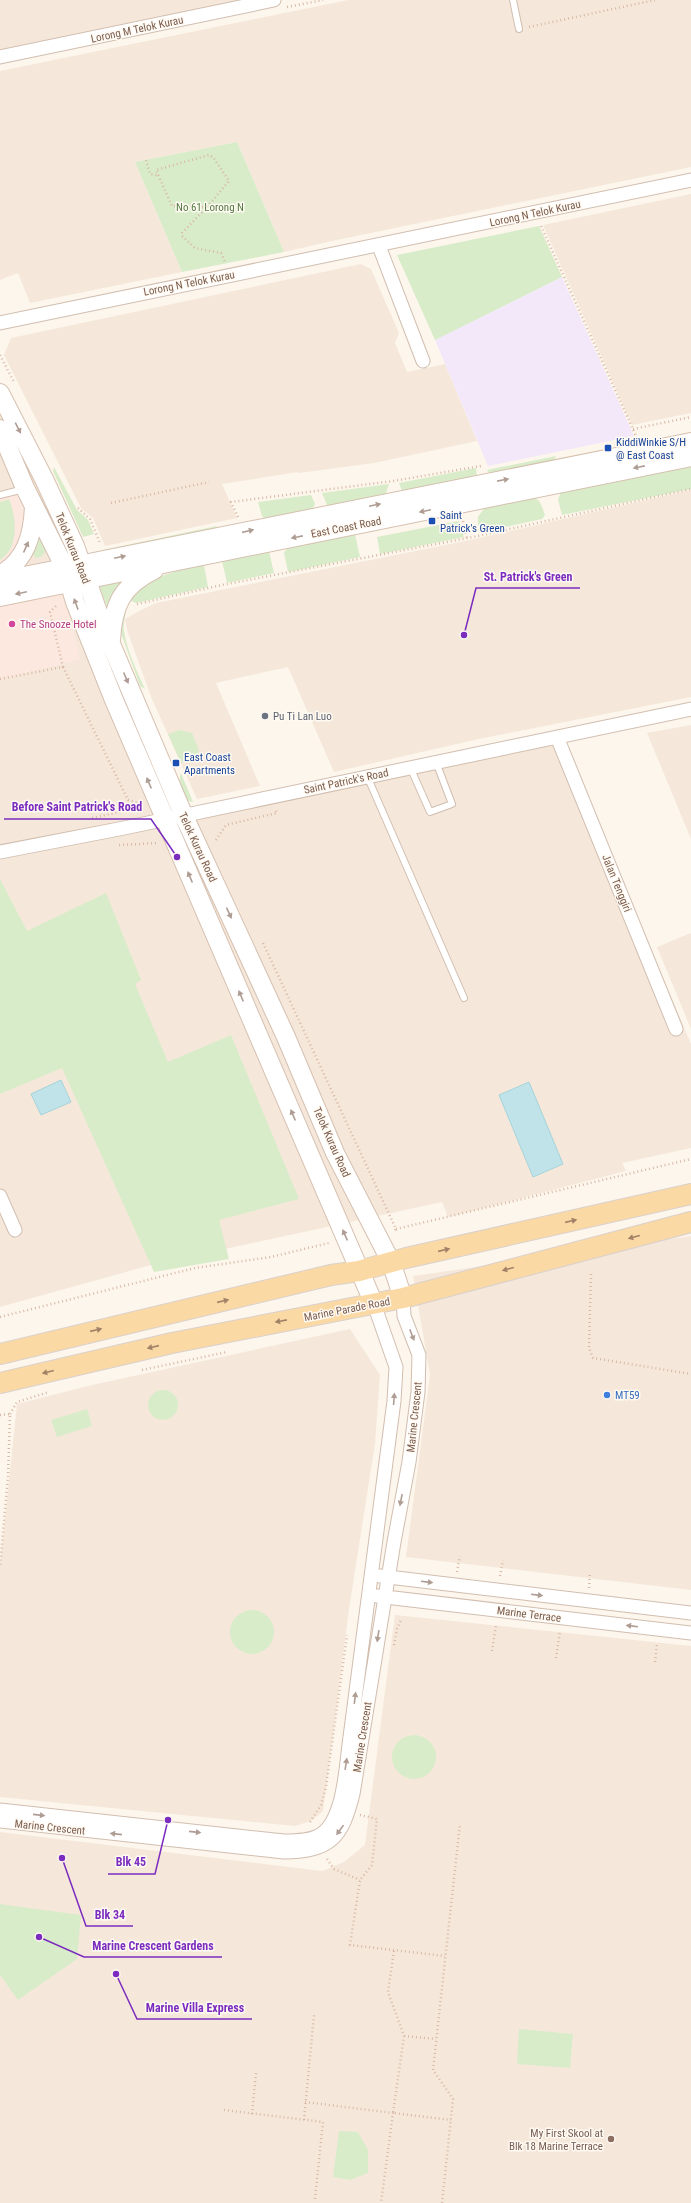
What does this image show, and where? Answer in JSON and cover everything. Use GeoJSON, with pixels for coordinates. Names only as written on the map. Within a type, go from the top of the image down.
{"type":"FeatureCollection","features":[{"type":"Feature","properties":{"kind":"main road"},"geometry":{"type":"LineString","coordinates":[[0,1354],[324,1277],[360,1271],[390,1262],[691,1194]]}},
{"type":"Feature","properties":{"kind":"main road","name":"Marine Parade Road"},"geometry":{"type":"LineString","coordinates":[[0,1384],[172,1343],[402,1298],[691,1222]]}},
{"type":"Feature","properties":{"kind":"street","name":"Lorong M Telok Kurau"},"geometry":{"type":"LineString","coordinates":[[0,57],[274,0]]}},
{"type":"Feature","properties":{"kind":"street","name":"Lorong N Telok Kurau"},"geometry":{"type":"LineString","coordinates":[[0,323],[379,246],[691,180]]}},
{"type":"Feature","properties":{"kind":"street"},"geometry":{"type":"LineString","coordinates":[[379,246],[423,361]]}},
{"type":"Feature","properties":{"kind":"street","name":"Telok Kurau Road"},"geometry":{"type":"LineString","coordinates":[[7,388],[44,479],[76,574],[92,644],[165,819],[374,1304]]}},
{"type":"Feature","properties":{"kind":"street","name":"Telok Kurau Road"},"geometry":{"type":"LineString","coordinates":[[0,428],[25,488],[76,574],[111,642],[183,814],[286,1036],[335,1153],[390,1262],[402,1298]]}},
{"type":"Feature","properties":{"kind":"street","name":"East Coast Road"},"geometry":{"type":"LineString","coordinates":[[0,597],[76,574],[691,442]]}},
{"type":"Feature","properties":{"kind":"street","name":"East Coast Road"},"geometry":{"type":"LineString","coordinates":[[0,581],[76,574],[171,562],[691,457]]}},
{"type":"Feature","properties":{"kind":"street"},"geometry":{"type":"LineString","coordinates":[[25,488],[44,479]]}},
{"type":"Feature","properties":{"kind":"street"},"geometry":{"type":"LineString","coordinates":[[0,575],[9,570],[24,552],[32,534],[34,505]]}},
{"type":"Feature","properties":{"kind":"street"},"geometry":{"type":"LineString","coordinates":[[111,642],[112,619],[116,606],[125,591],[143,575],[171,562]]}},
{"type":"Feature","properties":{"kind":"street","name":"Saint Patrick's Road"},"geometry":{"type":"LineString","coordinates":[[0,852],[691,709]]}},
{"type":"Feature","properties":{"kind":"street","name":"Jalan Tenggiri"},"geometry":{"type":"LineString","coordinates":[[556,737],[676,1029]]}},
{"type":"Feature","properties":{"kind":"street"},"geometry":{"type":"LineString","coordinates":[[0,1196],[15,1230]]}},
{"type":"Feature","properties":{"kind":"street","name":"Marine Crescent"},"geometry":{"type":"LineString","coordinates":[[0,1821],[284,1852],[304,1852],[324,1846],[343,1827],[354,1794],[384,1597],[408,1462],[418,1384],[419,1355],[404,1316],[402,1298]]}},
{"type":"Feature","properties":{"kind":"street","name":"Marine Crescent"},"geometry":{"type":"LineString","coordinates":[[0,1810],[284,1841],[302,1841],[318,1836],[333,1822],[342,1791],[390,1431],[396,1367],[374,1304]]}},
{"type":"Feature","properties":{"kind":"street","name":"Marine Terrace"},"geometry":{"type":"LineString","coordinates":[[370,1575],[691,1613]]}},
{"type":"Feature","properties":{"kind":"street","name":"Marine Terrace"},"geometry":{"type":"LineString","coordinates":[[368,1595],[691,1633]]}},
{"type":"Feature","properties":{"kind":"lane"},"geometry":{"type":"LineString","coordinates":[[513,0],[519,29]]}},
{"type":"Feature","properties":{"kind":"lane"},"geometry":{"type":"LineString","coordinates":[[0,495],[25,488]]}},
{"type":"Feature","properties":{"kind":"lane"},"geometry":{"type":"LineString","coordinates":[[410,767],[430,812],[452,804],[436,762]]}},
{"type":"Feature","properties":{"kind":"lane"},"geometry":{"type":"LineString","coordinates":[[367,776],[464,998]]}},
{"type":"Feature","properties":{"kind":"path"},"geometry":{"type":"LineString","coordinates":[[519,29],[655,0]]}},
{"type":"Feature","properties":{"kind":"path"},"geometry":{"type":"LineString","coordinates":[[206,207],[172,206],[156,172],[158,168],[211,156],[229,181],[206,207],[182,233],[182,236],[195,248],[221,253],[226,266]]}},
{"type":"Feature","properties":{"kind":"path"},"geometry":{"type":"LineString","coordinates":[[146,160],[150,174],[158,175]]}},
{"type":"Feature","properties":{"kind":"path"},"geometry":{"type":"LineString","coordinates":[[540,224],[637,438],[630,440]]}},
{"type":"Feature","properties":{"kind":"path"},"geometry":{"type":"LineString","coordinates":[[0,355],[7,388]]}},
{"type":"Feature","properties":{"kind":"path"},"geometry":{"type":"LineString","coordinates":[[633,429],[691,417]]}},
{"type":"Feature","properties":{"kind":"path"},"geometry":{"type":"LineString","coordinates":[[233,521],[239,519],[231,502],[385,482],[478,465],[484,466]]}},
{"type":"Feature","properties":{"kind":"path"},"geometry":{"type":"LineString","coordinates":[[111,503],[209,482]]}},
{"type":"Feature","properties":{"kind":"path"},"geometry":{"type":"LineString","coordinates":[[130,606],[222,585],[478,536],[691,489]]}},
{"type":"Feature","properties":{"kind":"path"},"geometry":{"type":"LineString","coordinates":[[75,503],[79,510],[90,519],[101,548]]}},
{"type":"Feature","properties":{"kind":"path"},"geometry":{"type":"LineString","coordinates":[[0,679],[63,667],[50,612],[58,606],[53,600]]}},
{"type":"Feature","properties":{"kind":"path"},"geometry":{"type":"LineString","coordinates":[[211,836],[219,847]]}},
{"type":"Feature","properties":{"kind":"path"},"geometry":{"type":"LineString","coordinates":[[133,844],[164,843]]}},
{"type":"Feature","properties":{"kind":"path"},"geometry":{"type":"LineString","coordinates":[[262,941],[395,1230],[691,1159]]}},
{"type":"Feature","properties":{"kind":"path"},"geometry":{"type":"LineString","coordinates":[[0,1317],[195,1268],[271,1257],[347,1240]]}},
{"type":"Feature","properties":{"kind":"path"},"geometry":{"type":"LineString","coordinates":[[591,1274],[589,1348],[593,1358],[691,1374]]}},
{"type":"Feature","properties":{"kind":"path"},"geometry":{"type":"LineString","coordinates":[[138,1371],[232,1351]]}},
{"type":"Feature","properties":{"kind":"path"},"geometry":{"type":"LineString","coordinates":[[0,1566],[8,1476],[10,1414],[17,1402],[56,1390]]}},
{"type":"Feature","properties":{"kind":"path"},"geometry":{"type":"LineString","coordinates":[[0,1415],[10,1414]]}},
{"type":"Feature","properties":{"kind":"path"},"geometry":{"type":"LineString","coordinates":[[456,1575],[460,1556]]}},
{"type":"Feature","properties":{"kind":"path"},"geometry":{"type":"LineString","coordinates":[[500,1580],[503,1560]]}},
{"type":"Feature","properties":{"kind":"path"},"geometry":{"type":"LineString","coordinates":[[588,1592],[590,1572]]}},
{"type":"Feature","properties":{"kind":"path"},"geometry":{"type":"LineString","coordinates":[[392,1652],[397,1629],[401,1620]]}},
{"type":"Feature","properties":{"kind":"path"},"geometry":{"type":"LineString","coordinates":[[492,1651],[497,1622]]}},
{"type":"Feature","properties":{"kind":"path"},"geometry":{"type":"LineString","coordinates":[[556,1658],[560,1631]]}},
{"type":"Feature","properties":{"kind":"path"},"geometry":{"type":"LineString","coordinates":[[309,1823],[321,1805],[326,1787],[347,1633]]}},
{"type":"Feature","properties":{"kind":"path"},"geometry":{"type":"LineString","coordinates":[[655,1662],[657,1644]]}},
{"type":"Feature","properties":{"kind":"path"},"geometry":{"type":"LineString","coordinates":[[359,1820],[362,1809]]}},
{"type":"Feature","properties":{"kind":"path"},"geometry":{"type":"LineString","coordinates":[[360,1815],[378,1819],[372,1865],[360,1880],[350,1945],[445,1956]]}},
{"type":"Feature","properties":{"kind":"path"},"geometry":{"type":"LineString","coordinates":[[442,2203],[453,2099],[433,2070],[460,1824]]}},
{"type":"Feature","properties":{"kind":"path"},"geometry":{"type":"LineString","coordinates":[[322,1861],[328,1858],[334,1869],[360,1880]]}},
{"type":"Feature","properties":{"kind":"path"},"geometry":{"type":"LineString","coordinates":[[381,2203],[404,2036],[388,1992],[394,1951]]}},
{"type":"Feature","properties":{"kind":"path"},"geometry":{"type":"LineString","coordinates":[[304,2120],[314,2015]]}},
{"type":"Feature","properties":{"kind":"path"},"geometry":{"type":"LineString","coordinates":[[404,2036],[436,2040]]}},
{"type":"Feature","properties":{"kind":"path"},"geometry":{"type":"LineString","coordinates":[[252,2114],[256,2072]]}},
{"type":"Feature","properties":{"kind":"path"},"geometry":{"type":"LineString","coordinates":[[306,2102],[451,2120]]}},
{"type":"Feature","properties":{"kind":"path"},"geometry":{"type":"LineString","coordinates":[[224,2110],[324,2122],[315,2199]]}},
{"type":"Feature","properties":{"kind":"shaded area"},"geometry":{"type":"Polygon","coordinates":[[[0,0],[241,0],[0,58],[0,0]]]}},
{"type":"Feature","properties":{"kind":"shaded area"},"geometry":{"type":"Polygon","coordinates":[[[348,0],[691,0],[691,167],[284,252],[237,142],[135,162],[182,272],[30,303],[18,273],[0,280],[0,71],[348,0]]]}},
{"type":"Feature","properties":{"kind":"shaded area"},"geometry":{"type":"Polygon","coordinates":[[[691,194],[691,413],[632,425],[543,225],[691,194]]]}},
{"type":"Feature","properties":{"kind":"shaded area"},"geometry":{"type":"Polygon","coordinates":[[[361,264],[371,269],[399,333],[395,343],[407,372],[445,364],[477,441],[374,463],[298,472],[222,484],[237,518],[105,546],[93,518],[81,508],[4,355],[11,338],[361,264]]]}},
{"type":"Feature","properties":{"kind":"shaded area"},"geometry":{"type":"Polygon","coordinates":[[[562,277],[634,436],[488,466],[435,340],[562,277]]]}},
{"type":"Feature","properties":{"kind":"shaded area"},"geometry":{"type":"Polygon","coordinates":[[[0,391],[177,818],[559,729],[691,1044],[691,1148],[622,1163],[626,1171],[448,1217],[442,1202],[151,1265],[0,1307],[0,391]]]}},
{"type":"Feature","properties":{"kind":"shaded area"},"geometry":{"type":"Polygon","coordinates":[[[691,490],[691,697],[479,739],[334,772],[288,667],[216,683],[260,786],[197,799],[151,697],[127,630],[125,619],[156,603],[470,540],[691,490]]]}},
{"type":"Feature","properties":{"kind":"shaded area"},"geometry":{"type":"Polygon","coordinates":[[[24,492],[21,534],[12,554],[0,570],[0,497],[24,492]]]}},
{"type":"Feature","properties":{"kind":"shaded area"},"geometry":{"type":"Polygon","coordinates":[[[63,591],[80,659],[0,680],[0,604],[63,591]]]}},
{"type":"Feature","properties":{"kind":"shaded area"},"geometry":{"type":"Polygon","coordinates":[[[691,725],[691,839],[647,733],[691,725]]]}},
{"type":"Feature","properties":{"kind":"shaded area"},"geometry":{"type":"Polygon","coordinates":[[[691,933],[691,1029],[657,947],[691,933]]]}},
{"type":"Feature","properties":{"kind":"shaded area"},"geometry":{"type":"Polygon","coordinates":[[[691,1236],[691,1590],[406,1557],[430,1375],[413,1276],[691,1236]]]}},
{"type":"Feature","properties":{"kind":"shaded area"},"geometry":{"type":"Polygon","coordinates":[[[350,1329],[380,1375],[375,1444],[349,1609],[323,1811],[311,1821],[295,1826],[0,1797],[0,1566],[17,1404],[92,1385],[350,1329]]]}},
{"type":"Feature","properties":{"kind":"shaded area"},"geometry":{"type":"Polygon","coordinates":[[[395,1615],[691,1646],[691,2203],[0,2203],[0,1832],[322,1871],[344,1862],[365,1845],[395,1615]]]}},
{"type":"Feature","properties":{"kind":"green space","name":"No 61 Lorong N"},"geometry":{"type":"Polygon","coordinates":[[[237,142],[284,252],[182,272],[135,162],[237,142]]]}},
{"type":"Feature","properties":{"kind":"green space"},"geometry":{"type":"Polygon","coordinates":[[[539,226],[562,277],[435,340],[397,255],[539,226]]]}},
{"type":"Feature","properties":{"kind":"green space"},"geometry":{"type":"Polygon","coordinates":[[[556,456],[553,462],[489,473],[487,470],[556,456]]]}},
{"type":"Feature","properties":{"kind":"green space"},"geometry":{"type":"Polygon","coordinates":[[[691,465],[691,489],[562,515],[558,500],[561,491],[691,465]]]}},
{"type":"Feature","properties":{"kind":"green space"},"geometry":{"type":"Polygon","coordinates":[[[54,467],[77,510],[88,520],[94,534],[83,537],[53,471],[54,467]]]}},
{"type":"Feature","properties":{"kind":"green space"},"geometry":{"type":"Polygon","coordinates":[[[476,468],[477,477],[402,491],[399,483],[476,468]]]}},
{"type":"Feature","properties":{"kind":"green space"},"geometry":{"type":"Polygon","coordinates":[[[389,484],[385,496],[332,505],[327,505],[322,493],[389,484]]]}},
{"type":"Feature","properties":{"kind":"green space"},"geometry":{"type":"Polygon","coordinates":[[[311,495],[315,504],[311,512],[265,519],[262,516],[258,502],[311,495]]]}},
{"type":"Feature","properties":{"kind":"green space"},"geometry":{"type":"Polygon","coordinates":[[[530,497],[539,500],[545,515],[542,519],[483,532],[478,525],[478,517],[485,507],[530,497]]]}},
{"type":"Feature","properties":{"kind":"green space"},"geometry":{"type":"Polygon","coordinates":[[[9,499],[14,515],[15,532],[11,548],[0,560],[0,502],[9,499]]]}},
{"type":"Feature","properties":{"kind":"green space"},"geometry":{"type":"Polygon","coordinates":[[[459,521],[464,537],[380,554],[377,537],[459,521]]]}},
{"type":"Feature","properties":{"kind":"green space"},"geometry":{"type":"Polygon","coordinates":[[[217,526],[214,531],[101,552],[103,550],[217,526]]]}},
{"type":"Feature","properties":{"kind":"green space"},"geometry":{"type":"Polygon","coordinates":[[[38,533],[46,551],[41,557],[36,558],[31,553],[38,533]]]}},
{"type":"Feature","properties":{"kind":"green space"},"geometry":{"type":"Polygon","coordinates":[[[355,534],[360,557],[288,572],[284,553],[288,547],[355,534]]]}},
{"type":"Feature","properties":{"kind":"green space"},"geometry":{"type":"Polygon","coordinates":[[[269,551],[274,573],[227,583],[222,561],[269,551]]]}},
{"type":"Feature","properties":{"kind":"green space"},"geometry":{"type":"Polygon","coordinates":[[[201,563],[204,565],[208,587],[136,603],[127,599],[149,580],[201,563]]]}},
{"type":"Feature","properties":{"kind":"green space"},"geometry":{"type":"Polygon","coordinates":[[[126,580],[109,612],[99,586],[126,580]]]}},
{"type":"Feature","properties":{"kind":"green space"},"geometry":{"type":"Polygon","coordinates":[[[125,607],[125,638],[145,689],[140,686],[122,636],[120,627],[125,607]]]}},
{"type":"Feature","properties":{"kind":"green space"},"geometry":{"type":"Polygon","coordinates":[[[180,730],[192,733],[199,750],[196,758],[181,763],[168,734],[180,730]]]}},
{"type":"Feature","properties":{"kind":"green space"},"geometry":{"type":"Polygon","coordinates":[[[181,773],[193,802],[188,801],[183,791],[180,783],[181,773]]]}},
{"type":"Feature","properties":{"kind":"green space"},"geometry":{"type":"Polygon","coordinates":[[[0,879],[27,931],[106,893],[141,980],[135,984],[168,1062],[231,1035],[299,1199],[219,1220],[229,1259],[154,1272],[62,1068],[0,1094],[0,879]]]}},
{"type":"Feature","properties":{"kind":"green space"},"geometry":{"type":"Polygon","coordinates":[[[163,1390],[174,1394],[178,1405],[174,1416],[163,1420],[152,1416],[148,1405],[152,1394],[163,1390]]]}},
{"type":"Feature","properties":{"kind":"green space"},"geometry":{"type":"Polygon","coordinates":[[[87,1409],[92,1426],[57,1437],[51,1420],[87,1409]]]}},
{"type":"Feature","properties":{"kind":"green space"},"geometry":{"type":"Polygon","coordinates":[[[252,1610],[264,1614],[270,1620],[274,1632],[270,1644],[264,1650],[252,1654],[240,1650],[234,1644],[230,1632],[234,1620],[240,1614],[252,1610]]]}},
{"type":"Feature","properties":{"kind":"green space"},"geometry":{"type":"Polygon","coordinates":[[[410,1735],[418,1735],[430,1741],[436,1753],[436,1761],[430,1773],[418,1779],[410,1779],[398,1773],[392,1761],[392,1753],[398,1741],[410,1735]]]}},
{"type":"Feature","properties":{"kind":"green space"},"geometry":{"type":"Polygon","coordinates":[[[0,1904],[81,1915],[77,1959],[18,2000],[0,1975],[0,1904]]]}},
{"type":"Feature","properties":{"kind":"green space"},"geometry":{"type":"Polygon","coordinates":[[[519,2029],[573,2034],[570,2068],[517,2064],[519,2029]]]}},
{"type":"Feature","properties":{"kind":"green space"},"geometry":{"type":"Polygon","coordinates":[[[339,2131],[358,2132],[368,2150],[368,2173],[350,2180],[333,2177],[339,2131]]]}},
{"type":"Feature","properties":{"kind":"water"},"geometry":{"type":"Polygon","coordinates":[[[61,1080],[71,1102],[41,1115],[31,1094],[61,1080]]]}},
{"type":"Feature","properties":{"kind":"water"},"geometry":{"type":"Polygon","coordinates":[[[529,1082],[563,1164],[533,1177],[499,1095],[529,1082]]]}},
{"type":"Feature","properties":{"kind":"place","name":"KiddiWinkie S/H @ East Coast"},"geometry":{"type":"Point","coordinates":[608,448]}},
{"type":"Feature","properties":{"kind":"place","name":"Saint Patrick's Green"},"geometry":{"type":"Point","coordinates":[432,521]}},
{"type":"Feature","properties":{"kind":"place","name":"The Snooze Hotel"},"geometry":{"type":"Point","coordinates":[12,624]}},
{"type":"Feature","properties":{"kind":"place","name":"St. Patrick's Green"},"geometry":{"type":"Point","coordinates":[464,635]}},
{"type":"Feature","properties":{"kind":"place","name":"Pu Ti Lan Luo"},"geometry":{"type":"Point","coordinates":[265,716]}},
{"type":"Feature","properties":{"kind":"place","name":"East Coast Apartments"},"geometry":{"type":"Point","coordinates":[176,763]}},
{"type":"Feature","properties":{"kind":"place","name":"Before Saint Patrick's Road"},"geometry":{"type":"Point","coordinates":[177,857]}},
{"type":"Feature","properties":{"kind":"place","name":"MT59"},"geometry":{"type":"Point","coordinates":[607,1395]}},
{"type":"Feature","properties":{"kind":"place","name":"Blk 45"},"geometry":{"type":"Point","coordinates":[168,1820]}},
{"type":"Feature","properties":{"kind":"place","name":"Blk 34"},"geometry":{"type":"Point","coordinates":[62,1858]}},
{"type":"Feature","properties":{"kind":"place","name":"Marine Crescent Gardens"},"geometry":{"type":"Point","coordinates":[39,1937]}},
{"type":"Feature","properties":{"kind":"place","name":"Marine Villa Express"},"geometry":{"type":"Point","coordinates":[116,1974]}},
{"type":"Feature","properties":{"kind":"place","name":"My First Skool at Blk 18 Marine Terrace"},"geometry":{"type":"Point","coordinates":[611,2139]}}]}
